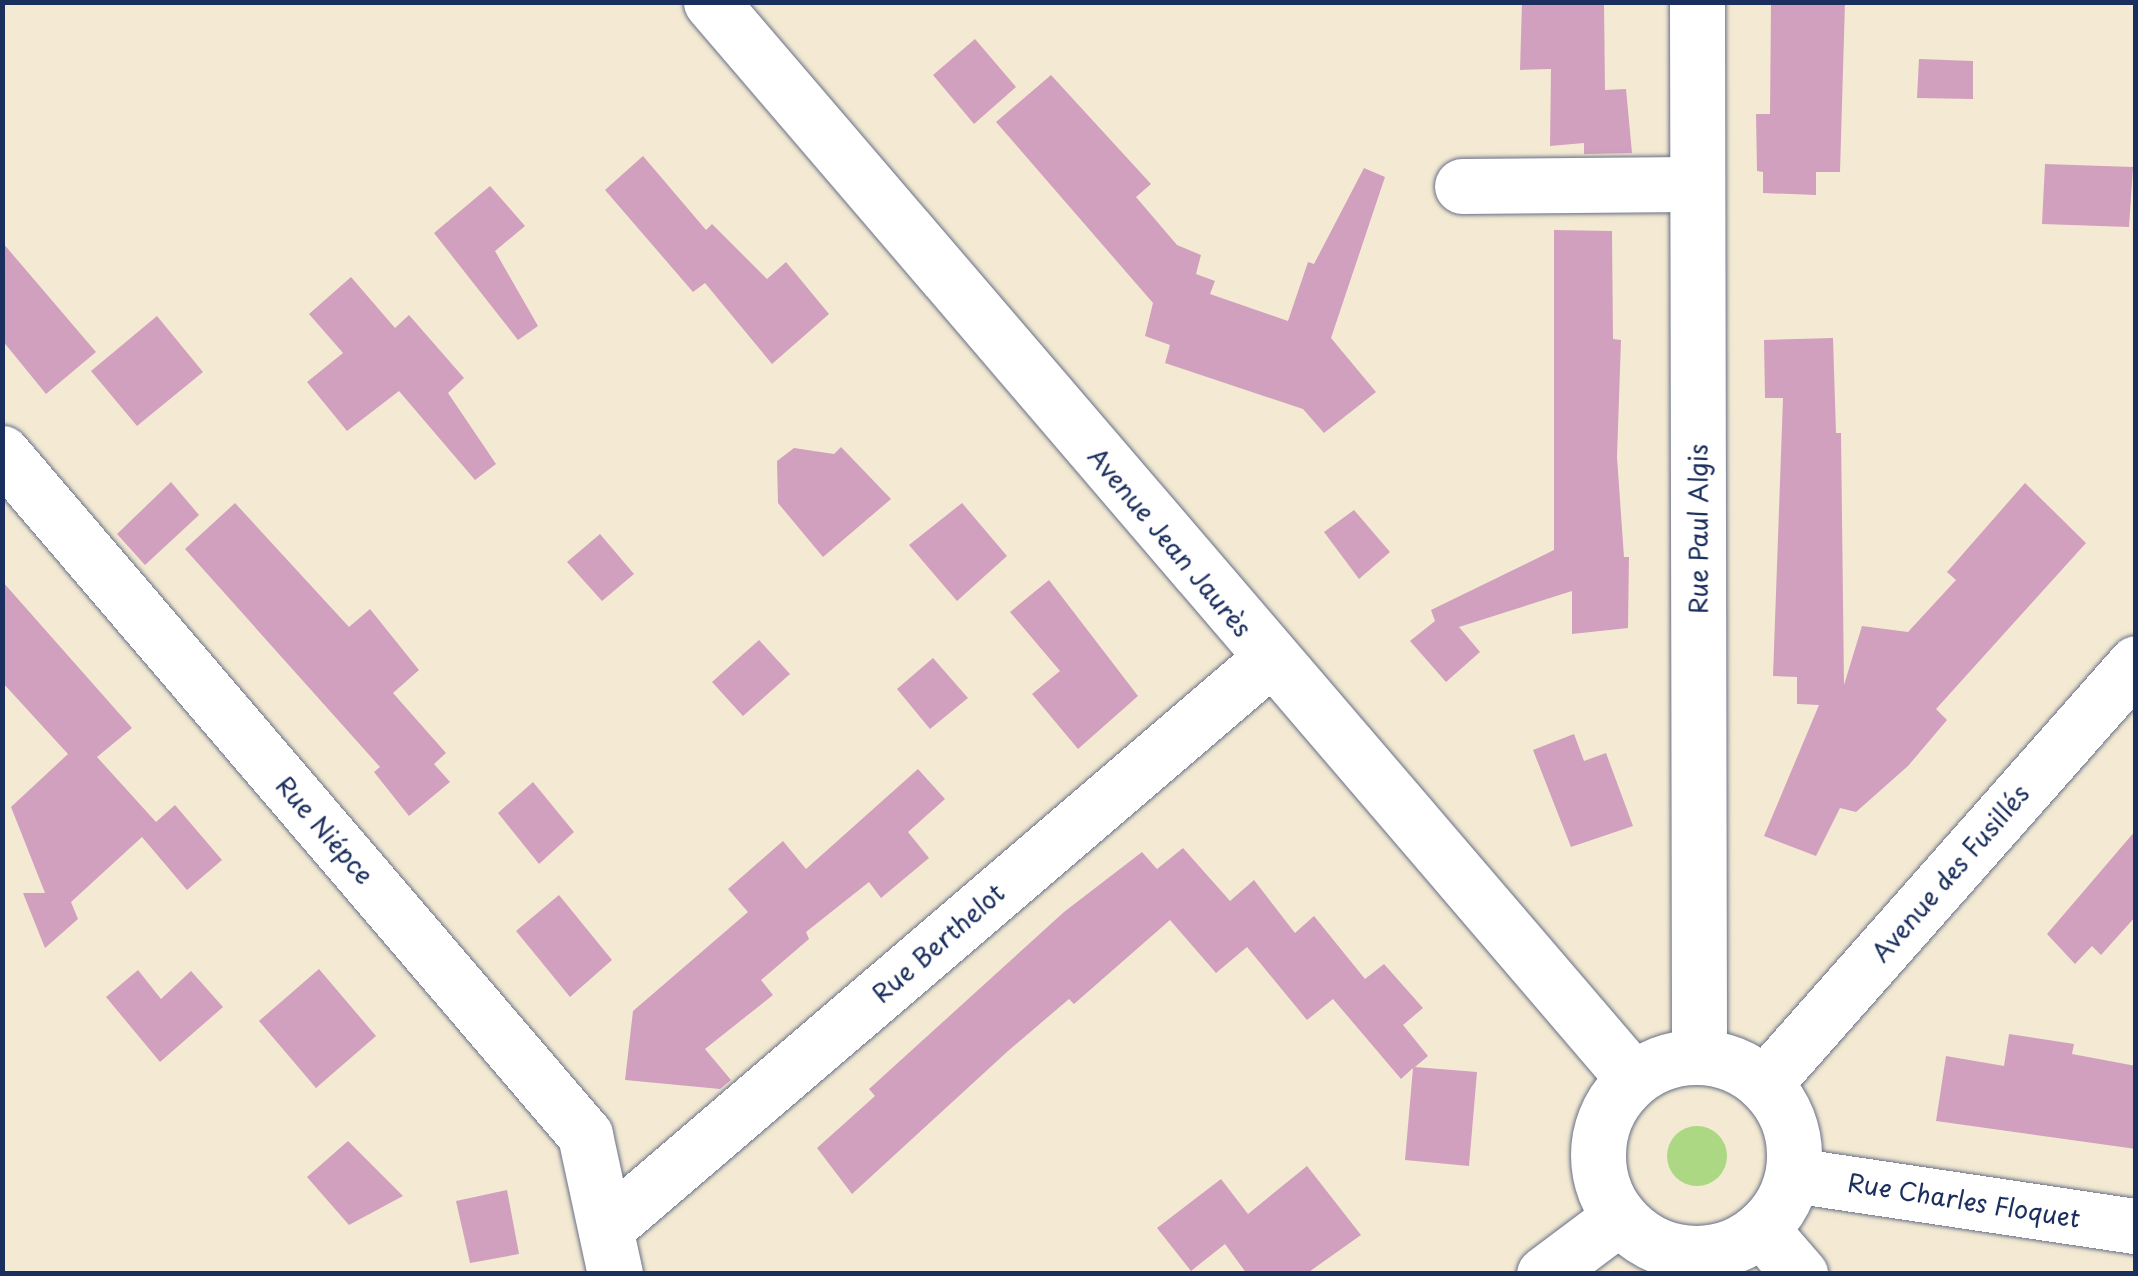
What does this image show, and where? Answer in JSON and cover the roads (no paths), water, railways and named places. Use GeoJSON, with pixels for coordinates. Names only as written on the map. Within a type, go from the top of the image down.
{"type":"FeatureCollection","features":[{"type":"Feature","properties":{"kind":"street","name":"Avenue Jean Jaurès"},"geometry":{"type":"LineString","coordinates":[[711,2],[1633,1078]]}},
{"type":"Feature","properties":{"kind":"street","name":"Rue Paul Algis"},"geometry":{"type":"LineString","coordinates":[[1697,2],[1699,1056]]}},
{"type":"Feature","properties":{"kind":"street"},"geometry":{"type":"LineString","coordinates":[[1462,186],[1698,184]]}},
{"type":"Feature","properties":{"kind":"street","name":"Rue Niépce"},"geometry":{"type":"LineString","coordinates":[[2,453],[586,1135],[610,1250]]}},
{"type":"Feature","properties":{"kind":"street","name":"Rue Berthelot"},"geometry":{"type":"LineString","coordinates":[[610,1250],[1270,658]]}},
{"type":"Feature","properties":{"kind":"street","name":"Avenue des Fusillés"},"geometry":{"type":"LineString","coordinates":[[1764,1084],[2136,664]]}},
{"type":"Feature","properties":{"kind":"street"},"geometry":{"type":"LineString","coordinates":[[1699,1056],[1734,1064],[1764,1084],[1790,1126],[1792,1175],[1761,1228],[1743,1242],[1698,1264],[1655,1245],[1620,1218],[1606,1196],[1598,1145],[1609,1109],[1633,1078],[1664,1061],[1699,1056]]}},
{"type":"Feature","properties":{"kind":"street","name":"Rue Charles Floquet"},"geometry":{"type":"LineString","coordinates":[[1792,1175],[2136,1226]]}},
{"type":"Feature","properties":{"kind":"street"},"geometry":{"type":"LineString","coordinates":[[1544,1274],[1620,1218]]}},
{"type":"Feature","properties":{"kind":"street"},"geometry":{"type":"LineString","coordinates":[[1761,1228],[1800,1274]]}}]}
